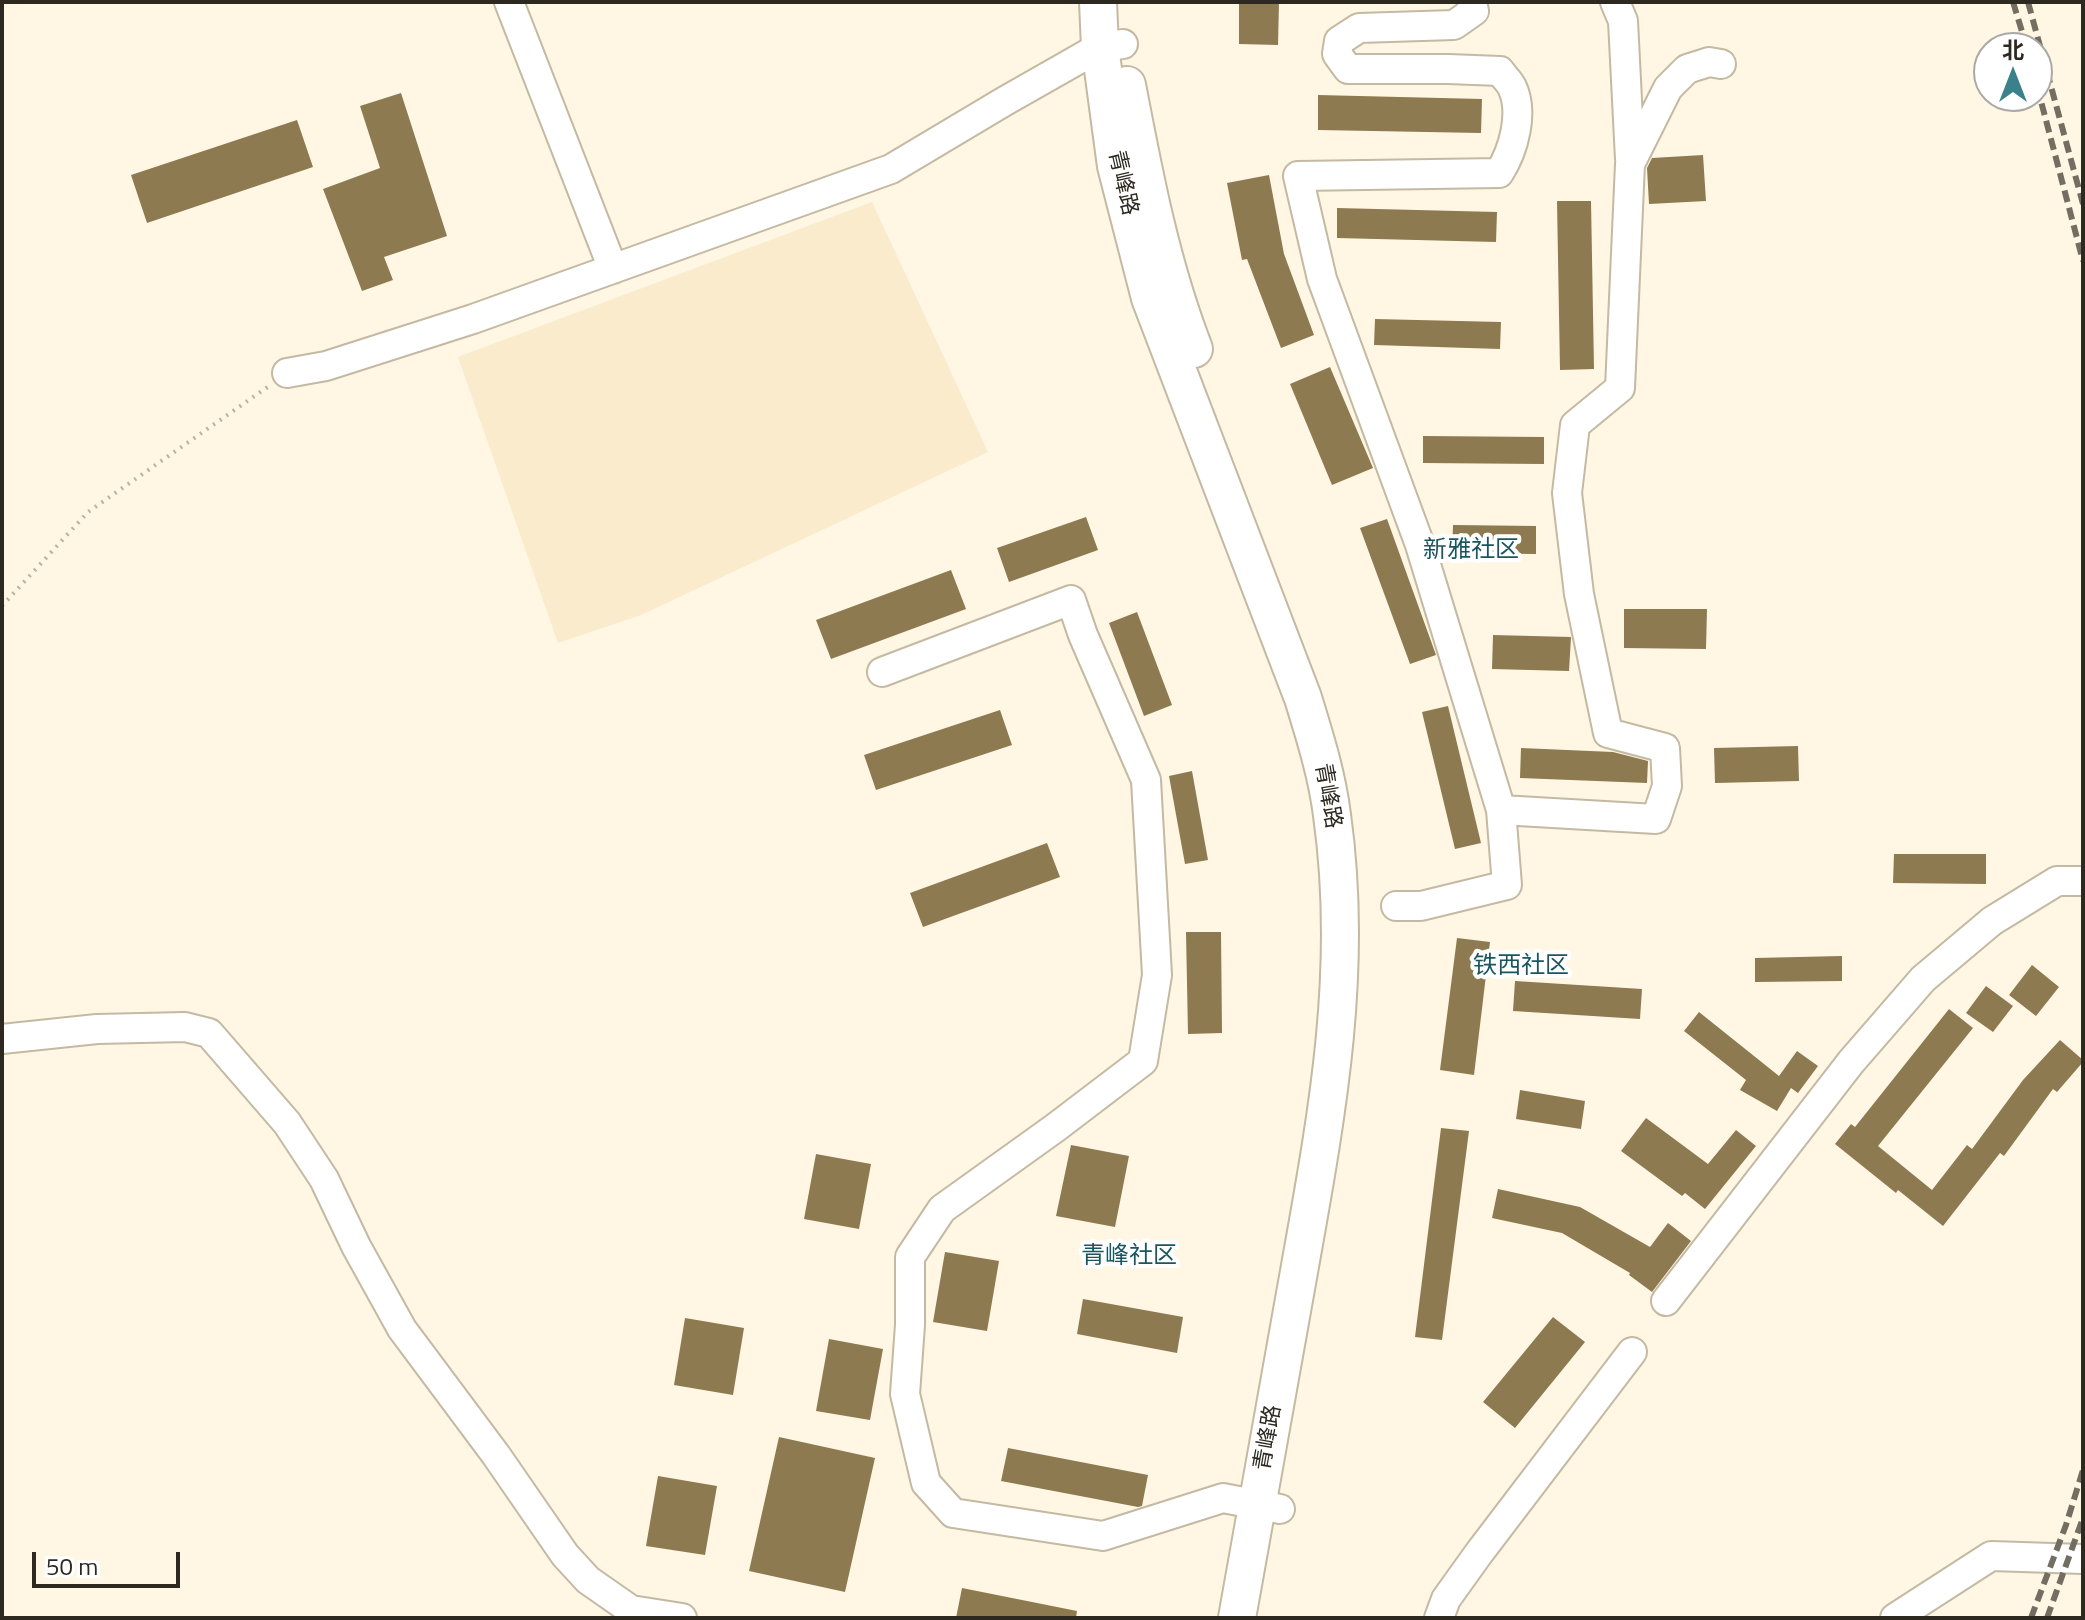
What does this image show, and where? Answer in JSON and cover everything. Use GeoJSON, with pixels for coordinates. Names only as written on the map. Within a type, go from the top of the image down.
{"type":"FeatureCollection","features":[{"type":"Feature","properties":{"kind":"main road","name":"青峰路"},"geometry":{"type":"LineString","coordinates":[[1098,2],[1112,46]]}},
{"type":"Feature","properties":{"kind":"main road","name":"青峰路"},"geometry":{"type":"LineString","coordinates":[[1120,2],[1112,46],[1116,166],[1150,298],[1303,698],[1320,755],[1332,815],[1341,907],[1340,985],[1333,1064],[1268,1507],[1261,1618]]}},
{"type":"Feature","properties":{"kind":"main road","name":"青峰路"},"geometry":{"type":"LineString","coordinates":[[1237,1618],[1268,1507]]}},
{"type":"Feature","properties":{"kind":"street"},"geometry":{"type":"LineString","coordinates":[[509,2],[613,269]]}},
{"type":"Feature","properties":{"kind":"street"},"geometry":{"type":"LineString","coordinates":[[1396,906],[1421,906],[1507,885],[1501,810],[1420,545],[1322,279],[1298,176],[1499,173],[1507,159],[1518,116],[1512,87],[1500,71],[1348,69],[1337,54],[1339,41],[1359,28],[1454,25],[1474,11],[1472,2]]}},
{"type":"Feature","properties":{"kind":"street"},"geometry":{"type":"LineString","coordinates":[[1501,810],[1656,819],[1667,786],[1665,748],[1608,733],[1579,594],[1567,493],[1575,425],[1620,388],[1630,164],[1623,21],[1615,2]]}},
{"type":"Feature","properties":{"kind":"street"},"geometry":{"type":"LineString","coordinates":[[287,373],[326,366],[444,329],[891,169],[1005,101],[1112,46]]}},
{"type":"Feature","properties":{"kind":"street"},"geometry":{"type":"LineString","coordinates":[[1630,164],[1668,88],[1687,69],[1709,62],[1721,64]]}},
{"type":"Feature","properties":{"kind":"street"},"geometry":{"type":"LineString","coordinates":[[882,672],[1071,600],[1146,780],[1157,975],[1143,1061],[942,1209],[910,1257],[910,1325],[905,1394],[926,1483],[953,1513],[1103,1536],[1223,1498],[1268,1507]]}},
{"type":"Feature","properties":{"kind":"street"},"geometry":{"type":"LineString","coordinates":[[1666,1301],[1851,1062],[1923,979],[1992,921],[2057,881],[2083,881]]}},
{"type":"Feature","properties":{"kind":"street"},"geometry":{"type":"LineString","coordinates":[[2,1039],[97,1029],[185,1027],[209,1033],[287,1123],[324,1179],[356,1246],[402,1329],[496,1455],[565,1555],[588,1580],[631,1610],[682,1618]]}},
{"type":"Feature","properties":{"kind":"street"},"geometry":{"type":"LineString","coordinates":[[1439,1618],[1446,1599],[1479,1553],[1632,1352]]}},
{"type":"Feature","properties":{"kind":"street"},"geometry":{"type":"LineString","coordinates":[[1895,1618],[1991,1556],[2083,1559]]}},
{"type":"Feature","properties":{"kind":"path"},"geometry":{"type":"LineString","coordinates":[[2,606],[88,512],[287,373]]}},
{"type":"Feature","properties":{"kind":"shaded area"},"geometry":{"type":"Polygon","coordinates":[[[872,202],[988,452],[641,615],[558,643],[458,357],[872,202]]]}},
{"type":"Feature","properties":{"kind":"building"},"geometry":{"type":"Polygon","coordinates":[[[1239,2],[1279,2],[1278,45],[1239,44],[1239,2]]]}},
{"type":"Feature","properties":{"kind":"building"},"geometry":{"type":"Polygon","coordinates":[[[401,93],[447,236],[384,257],[393,280],[362,291],[323,189],[380,168],[360,106],[401,93]]]}},
{"type":"Feature","properties":{"kind":"building"},"geometry":{"type":"Polygon","coordinates":[[[1318,95],[1482,99],[1481,133],[1318,130],[1318,95]]]}},
{"type":"Feature","properties":{"kind":"building"},"geometry":{"type":"Polygon","coordinates":[[[297,120],[313,167],[147,223],[131,175],[297,120]]]}},
{"type":"Feature","properties":{"kind":"building"},"geometry":{"type":"Polygon","coordinates":[[[1703,155],[1706,201],[1649,204],[1647,168],[1652,158],[1703,155]]]}},
{"type":"Feature","properties":{"kind":"building"},"geometry":{"type":"Polygon","coordinates":[[[1269,175],[1284,254],[1314,335],[1281,348],[1247,259],[1242,260],[1227,183],[1269,175]]]}},
{"type":"Feature","properties":{"kind":"building"},"geometry":{"type":"Polygon","coordinates":[[[1557,201],[1591,201],[1594,369],[1560,370],[1557,201]]]}},
{"type":"Feature","properties":{"kind":"building"},"geometry":{"type":"Polygon","coordinates":[[[1337,208],[1497,212],[1496,242],[1337,238],[1337,208]]]}},
{"type":"Feature","properties":{"kind":"building"},"geometry":{"type":"Polygon","coordinates":[[[1375,319],[1501,322],[1500,349],[1374,345],[1375,319]]]}},
{"type":"Feature","properties":{"kind":"building"},"geometry":{"type":"Polygon","coordinates":[[[1330,367],[1373,468],[1332,485],[1290,384],[1330,367]]]}},
{"type":"Feature","properties":{"kind":"building"},"geometry":{"type":"Polygon","coordinates":[[[1423,436],[1544,437],[1544,464],[1423,463],[1423,436]]]}},
{"type":"Feature","properties":{"kind":"building"},"geometry":{"type":"Polygon","coordinates":[[[1086,517],[1098,550],[1009,582],[997,548],[1086,517]]]}},
{"type":"Feature","properties":{"kind":"building"},"geometry":{"type":"Polygon","coordinates":[[[1387,519],[1436,655],[1410,664],[1360,528],[1387,519]]]}},
{"type":"Feature","properties":{"kind":"building"},"geometry":{"type":"Polygon","coordinates":[[[1453,525],[1536,526],[1536,554],[1452,553],[1453,525]]]}},
{"type":"Feature","properties":{"kind":"building"},"geometry":{"type":"Polygon","coordinates":[[[951,570],[966,609],[831,659],[816,620],[951,570]]]}},
{"type":"Feature","properties":{"kind":"building"},"geometry":{"type":"Polygon","coordinates":[[[1624,609],[1707,609],[1706,649],[1624,648],[1624,609]]]}},
{"type":"Feature","properties":{"kind":"building"},"geometry":{"type":"Polygon","coordinates":[[[1137,612],[1172,705],[1144,716],[1109,623],[1137,612]]]}},
{"type":"Feature","properties":{"kind":"building"},"geometry":{"type":"Polygon","coordinates":[[[1493,635],[1571,637],[1569,671],[1492,669],[1493,635]]]}},
{"type":"Feature","properties":{"kind":"building"},"geometry":{"type":"Polygon","coordinates":[[[1448,706],[1481,843],[1455,849],[1422,712],[1448,706]]]}},
{"type":"Feature","properties":{"kind":"building"},"geometry":{"type":"Polygon","coordinates":[[[1000,710],[1012,745],[876,790],[864,755],[1000,710]]]}},
{"type":"Feature","properties":{"kind":"building"},"geometry":{"type":"Polygon","coordinates":[[[1798,746],[1799,781],[1715,783],[1714,748],[1798,746]]]}},
{"type":"Feature","properties":{"kind":"building"},"geometry":{"type":"Polygon","coordinates":[[[1521,748],[1613,752],[1648,761],[1647,783],[1520,778],[1521,748]]]}},
{"type":"Feature","properties":{"kind":"building"},"geometry":{"type":"Polygon","coordinates":[[[1192,771],[1208,860],[1185,864],[1169,776],[1192,771]]]}},
{"type":"Feature","properties":{"kind":"building"},"geometry":{"type":"Polygon","coordinates":[[[1047,843],[1060,877],[923,927],[910,893],[1047,843]]]}},
{"type":"Feature","properties":{"kind":"building"},"geometry":{"type":"Polygon","coordinates":[[[1894,854],[1986,854],[1986,884],[1893,883],[1894,854]]]}},
{"type":"Feature","properties":{"kind":"building"},"geometry":{"type":"Polygon","coordinates":[[[1186,932],[1221,932],[1222,1033],[1188,1034],[1186,932]]]}},
{"type":"Feature","properties":{"kind":"building"},"geometry":{"type":"Polygon","coordinates":[[[1457,938],[1490,942],[1474,1075],[1440,1070],[1457,938]]]}},
{"type":"Feature","properties":{"kind":"building"},"geometry":{"type":"Polygon","coordinates":[[[1842,956],[1842,981],[1755,982],[1755,958],[1842,956]]]}},
{"type":"Feature","properties":{"kind":"building"},"geometry":{"type":"Polygon","coordinates":[[[2032,965],[2059,987],[2036,1016],[2009,995],[2032,965]]]}},
{"type":"Feature","properties":{"kind":"building"},"geometry":{"type":"Polygon","coordinates":[[[1515,981],[1642,989],[1640,1019],[1513,1011],[1515,981]]]}},
{"type":"Feature","properties":{"kind":"building"},"geometry":{"type":"Polygon","coordinates":[[[1986,986],[2013,1006],[1993,1032],[1966,1013],[1986,986]]]}},
{"type":"Feature","properties":{"kind":"building"},"geometry":{"type":"Polygon","coordinates":[[[1949,1009],[1973,1028],[1878,1146],[1932,1190],[1967,1145],[1972,1149],[2023,1080],[2060,1040],[2083,1062],[2057,1092],[2053,1089],[2004,1156],[2000,1153],[1943,1226],[1835,1144],[1851,1124],[1855,1127],[1949,1009]]]}},
{"type":"Feature","properties":{"kind":"building"},"geometry":{"type":"Polygon","coordinates":[[[1699,1012],[1779,1076],[1797,1051],[1818,1066],[1798,1093],[1791,1088],[1777,1111],[1740,1090],[1746,1080],[1684,1031],[1699,1012]]]}},
{"type":"Feature","properties":{"kind":"building"},"geometry":{"type":"Polygon","coordinates":[[[1520,1090],[1585,1101],[1581,1129],[1516,1119],[1520,1090]]]}},
{"type":"Feature","properties":{"kind":"building"},"geometry":{"type":"Polygon","coordinates":[[[1646,1118],[1708,1164],[1736,1130],[1756,1146],[1705,1209],[1621,1151],[1646,1118]]]}},
{"type":"Feature","properties":{"kind":"building"},"geometry":{"type":"Polygon","coordinates":[[[1441,1128],[1469,1131],[1442,1340],[1415,1337],[1441,1128]]]}},
{"type":"Feature","properties":{"kind":"building"},"geometry":{"type":"Polygon","coordinates":[[[1071,1145],[1129,1156],[1115,1227],[1056,1216],[1071,1145]]]}},
{"type":"Feature","properties":{"kind":"building"},"geometry":{"type":"Polygon","coordinates":[[[816,1154],[871,1164],[859,1229],[804,1219],[816,1154]]]}},
{"type":"Feature","properties":{"kind":"building"},"geometry":{"type":"Polygon","coordinates":[[[1498,1189],[1580,1207],[1650,1247],[1668,1223],[1691,1241],[1652,1292],[1630,1273],[1562,1233],[1492,1218],[1498,1189]]]}},
{"type":"Feature","properties":{"kind":"building"},"geometry":{"type":"Polygon","coordinates":[[[945,1252],[999,1261],[987,1331],[933,1322],[945,1252]]]}},
{"type":"Feature","properties":{"kind":"building"},"geometry":{"type":"Polygon","coordinates":[[[1083,1299],[1183,1317],[1177,1353],[1077,1334],[1083,1299]]]}},
{"type":"Feature","properties":{"kind":"building"},"geometry":{"type":"Polygon","coordinates":[[[1553,1317],[1585,1342],[1515,1428],[1483,1402],[1553,1317]]]}},
{"type":"Feature","properties":{"kind":"building"},"geometry":{"type":"Polygon","coordinates":[[[685,1318],[744,1328],[733,1395],[674,1385],[685,1318]]]}},
{"type":"Feature","properties":{"kind":"building"},"geometry":{"type":"Polygon","coordinates":[[[829,1339],[883,1349],[870,1420],[816,1411],[829,1339]]]}},
{"type":"Feature","properties":{"kind":"building"},"geometry":{"type":"Polygon","coordinates":[[[779,1437],[875,1458],[845,1592],[749,1571],[779,1437]]]}},
{"type":"Feature","properties":{"kind":"building"},"geometry":{"type":"Polygon","coordinates":[[[1008,1448],[1148,1475],[1142,1506],[1001,1481],[1008,1448]]]}},
{"type":"Feature","properties":{"kind":"building"},"geometry":{"type":"Polygon","coordinates":[[[658,1476],[717,1486],[705,1555],[646,1546],[658,1476]]]}},
{"type":"Feature","properties":{"kind":"building"},"geometry":{"type":"Polygon","coordinates":[[[962,1588],[1077,1611],[1076,1618],[956,1618],[962,1588]]]}},
{"type":"Feature","properties":{"kind":"railway"},"geometry":{"type":"LineString","coordinates":[[2013,2],[2022,32]]}},
{"type":"Feature","properties":{"kind":"railway"},"geometry":{"type":"LineString","coordinates":[[2028,2],[2083,204]]}},
{"type":"Feature","properties":{"kind":"railway"},"geometry":{"type":"LineString","coordinates":[[2044,112],[2083,261]]}},
{"type":"Feature","properties":{"kind":"railway"},"geometry":{"type":"LineString","coordinates":[[2031,1618],[2083,1470]]}},
{"type":"Feature","properties":{"kind":"railway"},"geometry":{"type":"LineString","coordinates":[[2047,1618],[2083,1518]]}},
{"type":"Feature","properties":{"kind":"district","name":"新雅社区"},"geometry":{"type":"Point","coordinates":[1471,551]}},
{"type":"Feature","properties":{"kind":"district","name":"铁西社区"},"geometry":{"type":"Point","coordinates":[1521,967]}},
{"type":"Feature","properties":{"kind":"district","name":"青峰社区"},"geometry":{"type":"Point","coordinates":[1129,1257]}}]}
